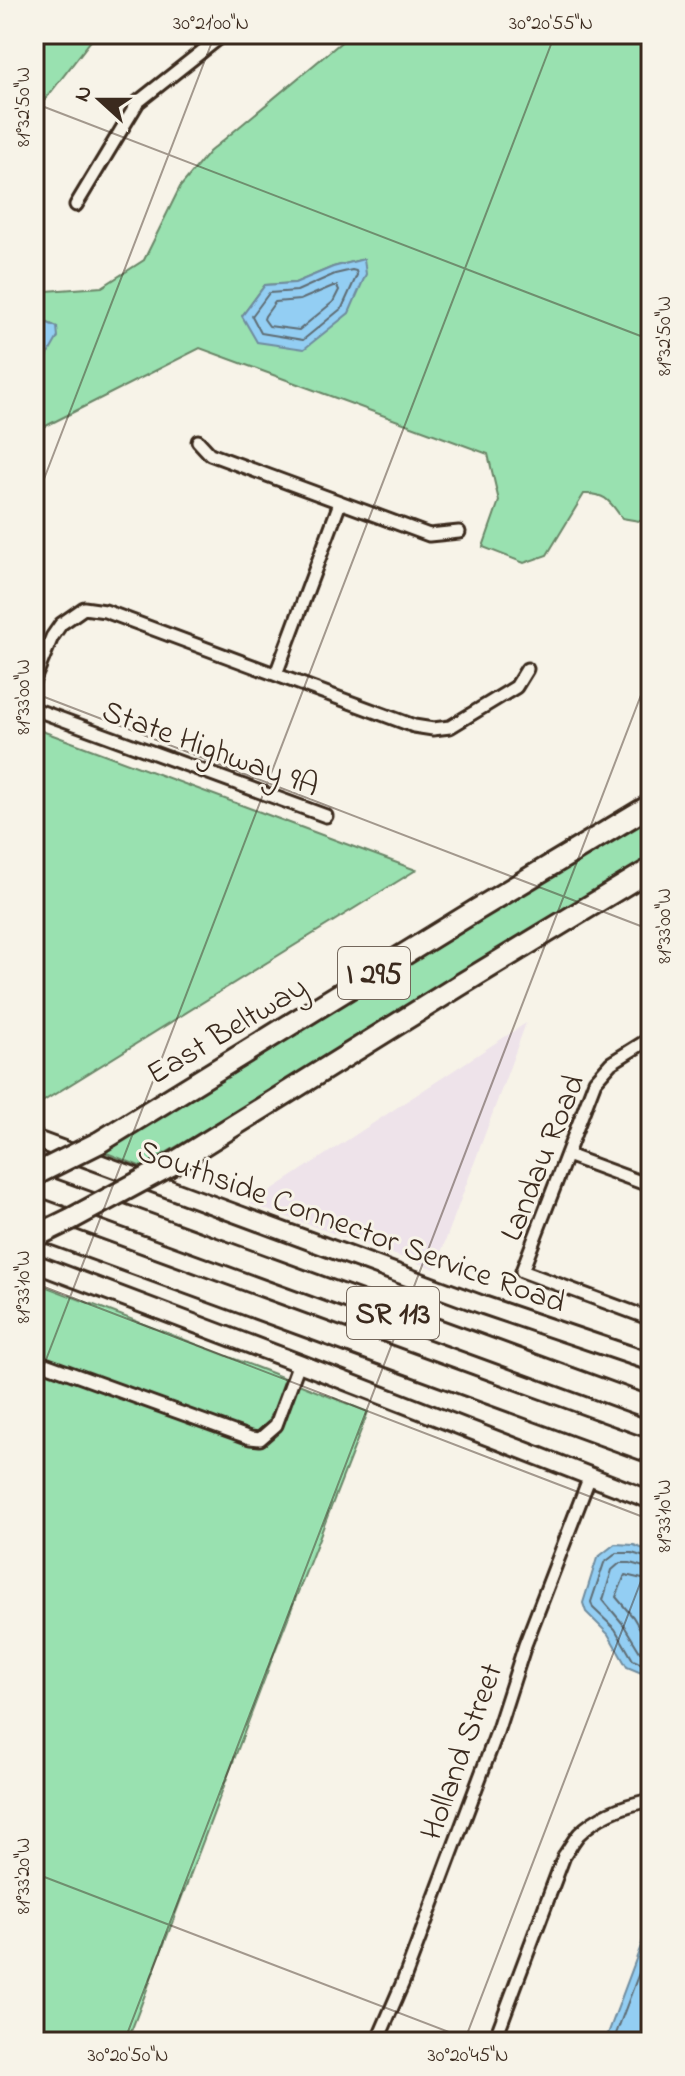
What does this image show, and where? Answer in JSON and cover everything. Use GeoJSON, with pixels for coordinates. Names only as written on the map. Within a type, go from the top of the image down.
{"type":"FeatureCollection","features":[{"type":"Feature","properties":{"kind":"highway","name":"East Beltway"},"geometry":{"type":"LineString","coordinates":[[34,1174],[98,1143],[651,805]]}},
{"type":"Feature","properties":{"kind":"highway","name":"I 295"},"geometry":{"type":"LineString","coordinates":[[34,1237],[169,1166],[651,869]]}},
{"type":"Feature","properties":{"kind":"highway"},"geometry":{"type":"LineString","coordinates":[[34,1174],[135,1219]]}},
{"type":"Feature","properties":{"kind":"highway","name":"SR 113"},"geometry":{"type":"LineString","coordinates":[[34,1183],[651,1408]]}},
{"type":"Feature","properties":{"kind":"highway","name":"SR 113"},"geometry":{"type":"LineString","coordinates":[[34,1226],[651,1452]]}},
{"type":"Feature","properties":{"kind":"street"},"geometry":{"type":"LineString","coordinates":[[76,205],[138,102],[224,34]]}},
{"type":"Feature","properties":{"kind":"street"},"geometry":{"type":"LineString","coordinates":[[198,441],[210,454],[429,535],[459,532]]}},
{"type":"Feature","properties":{"kind":"street"},"geometry":{"type":"LineString","coordinates":[[276,674],[340,503]]}},
{"type":"Feature","properties":{"kind":"street"},"geometry":{"type":"LineString","coordinates":[[34,680],[52,637],[61,624],[84,608],[105,611],[414,726],[433,729],[450,727],[516,687],[527,669]]}},
{"type":"Feature","properties":{"kind":"street","name":"State Highway 9A"},"geometry":{"type":"LineString","coordinates":[[34,709],[326,816]]}},
{"type":"Feature","properties":{"kind":"street","name":"Landau Road"},"geometry":{"type":"LineString","coordinates":[[651,1038],[611,1063],[595,1081],[522,1271],[651,1319]]}},
{"type":"Feature","properties":{"kind":"street","name":"Southside Connector Service Road"},"geometry":{"type":"LineString","coordinates":[[34,1139],[483,1305],[651,1362]]}},
{"type":"Feature","properties":{"kind":"street"},"geometry":{"type":"LineString","coordinates":[[567,1155],[651,1186]]}},
{"type":"Feature","properties":{"kind":"street"},"geometry":{"type":"LineString","coordinates":[[34,1263],[651,1500]]}},
{"type":"Feature","properties":{"kind":"street"},"geometry":{"type":"LineString","coordinates":[[34,1360],[260,1439],[276,1425],[299,1363]]}},
{"type":"Feature","properties":{"kind":"street","name":"Holland Street"},"geometry":{"type":"LineString","coordinates":[[377,2042],[403,1982],[497,1732],[526,1641],[590,1476]]}},
{"type":"Feature","properties":{"kind":"street"},"geometry":{"type":"LineString","coordinates":[[494,2042],[564,1856],[580,1834],[606,1815],[628,1805],[651,1800]]}},
{"type":"Feature","properties":{"kind":"shaded area"},"geometry":{"type":"Polygon","coordinates":[[[526,1023],[435,1269],[250,1204],[526,1023]]]}},
{"type":"Feature","properties":{"kind":"green space"},"geometry":{"type":"Polygon","coordinates":[[[34,34],[96,34],[34,114],[34,34]]]}},
{"type":"Feature","properties":{"kind":"green space"},"geometry":{"type":"Polygon","coordinates":[[[351,34],[651,34],[651,523],[622,518],[603,497],[584,494],[547,555],[524,563],[483,547],[499,501],[488,454],[200,348],[34,432],[34,379],[57,327],[34,317],[34,287],[46,291],[102,287],[144,260],[180,187],[209,152],[351,34]],[[364,259],[333,267],[295,283],[265,285],[242,316],[364,259]]]}},
{"type":"Feature","properties":{"kind":"green space"},"geometry":{"type":"Polygon","coordinates":[[[34,728],[416,870],[34,1107],[34,728]]]}},
{"type":"Feature","properties":{"kind":"green space"},"geometry":{"type":"Polygon","coordinates":[[[651,816],[651,858],[142,1167],[104,1152],[651,816]]]}},
{"type":"Feature","properties":{"kind":"green space"},"geometry":{"type":"Polygon","coordinates":[[[34,1282],[368,1412],[127,2042],[34,2042],[34,1282]]]}},
{"type":"Feature","properties":{"kind":"water"},"geometry":{"type":"Polygon","coordinates":[[[364,259],[366,274],[349,313],[304,349],[257,342],[242,316],[265,285],[295,283],[333,267],[364,259]]]}},
{"type":"Feature","properties":{"kind":"water"},"geometry":{"type":"Polygon","coordinates":[[[34,317],[57,327],[58,337],[34,379],[34,317]]]}},
{"type":"Feature","properties":{"kind":"water"},"geometry":{"type":"Polygon","coordinates":[[[615,1544],[634,1545],[651,1552],[651,1677],[627,1667],[608,1634],[586,1612],[583,1603],[597,1558],[615,1544]]]}},
{"type":"Feature","properties":{"kind":"water"},"geometry":{"type":"Polygon","coordinates":[[[651,1919],[651,2042],[605,2042],[651,1919]]]}}]}
